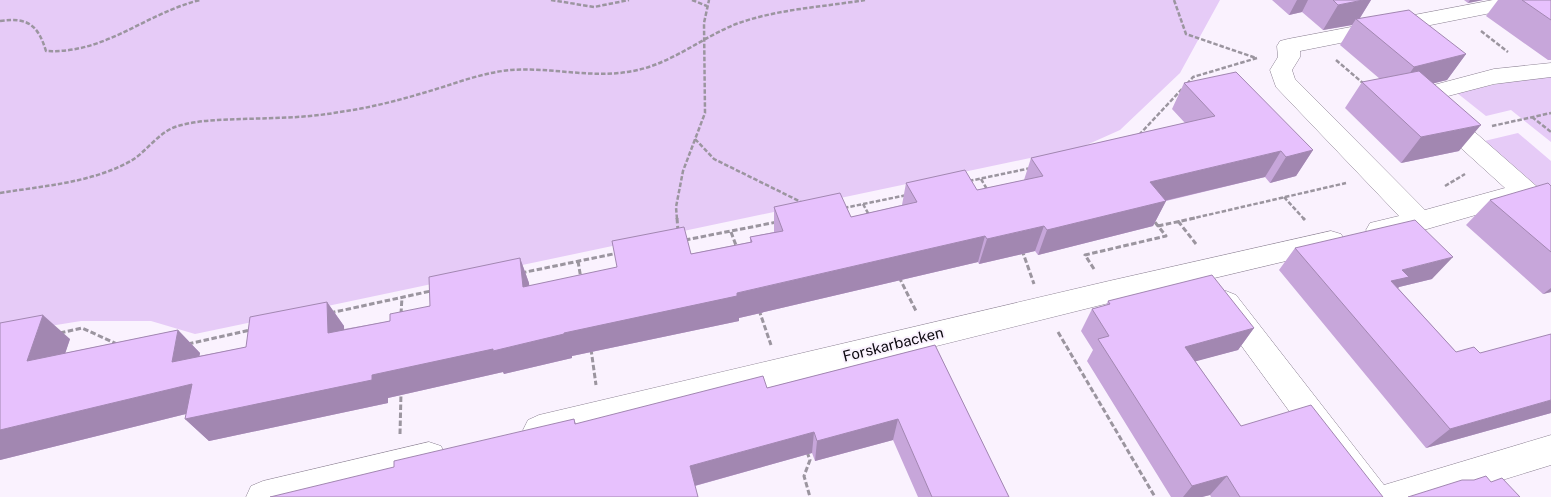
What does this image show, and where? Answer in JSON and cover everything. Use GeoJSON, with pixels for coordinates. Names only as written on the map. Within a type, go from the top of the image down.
{"type":"FeatureCollection","features":[{"type":"Feature","properties":{"kind":"street"},"geometry":{"type":"LineString","coordinates":[[1415,216],[1284,82],[1281,70],[1289,57],[1288,46],[1526,0]]}},
{"type":"Feature","properties":{"kind":"street"},"geometry":{"type":"LineString","coordinates":[[1551,70],[1534,71],[1451,86],[1438,91],[1436,99],[1467,139],[1524,192],[1551,214]]}},
{"type":"Feature","properties":{"kind":"street","name":"Forskarbacken"},"geometry":{"type":"LineString","coordinates":[[515,436],[1109,292],[1200,260],[1524,192]]}},
{"type":"Feature","properties":{"kind":"street"},"geometry":{"type":"LineString","coordinates":[[1200,260],[1372,497]]}},
{"type":"Feature","properties":{"kind":"street"},"geometry":{"type":"LineString","coordinates":[[263,497],[457,450]]}},
{"type":"Feature","properties":{"kind":"street"},"geometry":{"type":"LineString","coordinates":[[1394,497],[1551,450]]}},
{"type":"Feature","properties":{"kind":"path"},"geometry":{"type":"LineString","coordinates":[[0,21],[10,19],[26,22],[38,29],[46,51],[58,53],[84,48],[116,36],[161,12],[200,0]]}},
{"type":"Feature","properties":{"kind":"path"},"geometry":{"type":"LineString","coordinates":[[551,0],[594,7],[629,0]]}},
{"type":"Feature","properties":{"kind":"path"},"geometry":{"type":"LineString","coordinates":[[692,0],[707,6]]}},
{"type":"Feature","properties":{"kind":"path"},"geometry":{"type":"LineString","coordinates":[[678,233],[676,207],[683,171],[705,112],[704,23],[709,0]]}},
{"type":"Feature","properties":{"kind":"path"},"geometry":{"type":"LineString","coordinates":[[0,193],[60,183],[104,172],[128,163],[144,152],[157,136],[175,127],[200,121],[299,118],[352,111],[400,100],[482,75],[510,70],[534,69],[595,74],[632,71],[661,64],[704,38],[740,23],[865,0]]}},
{"type":"Feature","properties":{"kind":"path"},"geometry":{"type":"LineString","coordinates":[[1174,0],[1186,34],[1257,58]]}},
{"type":"Feature","properties":{"kind":"path"},"geometry":{"type":"LineString","coordinates":[[1136,139],[1193,77],[1257,58],[1288,46],[1336,60],[1369,89]]}},
{"type":"Feature","properties":{"kind":"path"},"geometry":{"type":"LineString","coordinates":[[1415,216],[1424,198],[1470,171],[1467,139],[1532,117],[1551,113]]}},
{"type":"Feature","properties":{"kind":"path"},"geometry":{"type":"LineString","coordinates":[[1532,117],[1551,132]]}},
{"type":"Feature","properties":{"kind":"path"},"geometry":{"type":"LineString","coordinates":[[695,138],[714,159],[805,204]]}},
{"type":"Feature","properties":{"kind":"path"},"geometry":{"type":"LineString","coordinates":[[961,183],[1037,167]]}},
{"type":"Feature","properties":{"kind":"path"},"geometry":{"type":"LineString","coordinates":[[1158,226],[1376,176]]}},
{"type":"Feature","properties":{"kind":"path"},"geometry":{"type":"LineString","coordinates":[[981,179],[990,195]]}},
{"type":"Feature","properties":{"kind":"path"},"geometry":{"type":"LineString","coordinates":[[839,209],[912,193]]}},
{"type":"Feature","properties":{"kind":"path"},"geometry":{"type":"LineString","coordinates":[[864,204],[872,221]]}},
{"type":"Feature","properties":{"kind":"path"},"geometry":{"type":"LineString","coordinates":[[1109,292],[1085,255],[1166,236],[1152,219]]}},
{"type":"Feature","properties":{"kind":"path"},"geometry":{"type":"LineString","coordinates":[[679,242],[786,220]]}},
{"type":"Feature","properties":{"kind":"path"},"geometry":{"type":"LineString","coordinates":[[1178,221],[1200,260]]}},
{"type":"Feature","properties":{"kind":"path"},"geometry":{"type":"LineString","coordinates":[[731,232],[740,257]]}},
{"type":"Feature","properties":{"kind":"path"},"geometry":{"type":"LineString","coordinates":[[1018,242],[1027,258],[1028,270],[1044,308],[1155,497]]}},
{"type":"Feature","properties":{"kind":"path"},"geometry":{"type":"LineString","coordinates":[[519,273],[624,252]]}},
{"type":"Feature","properties":{"kind":"path"},"geometry":{"type":"LineString","coordinates":[[578,261],[582,288]]}},
{"type":"Feature","properties":{"kind":"path"},"geometry":{"type":"LineString","coordinates":[[897,272],[902,282]]}},
{"type":"Feature","properties":{"kind":"path"},"geometry":{"type":"LineString","coordinates":[[326,314],[441,289]]}},
{"type":"Feature","properties":{"kind":"path"},"geometry":{"type":"LineString","coordinates":[[402,297],[402,317]]}},
{"type":"Feature","properties":{"kind":"path"},"geometry":{"type":"LineString","coordinates":[[758,307],[761,316]]}},
{"type":"Feature","properties":{"kind":"path"},"geometry":{"type":"LineString","coordinates":[[55,334],[82,328],[117,344],[127,344]]}},
{"type":"Feature","properties":{"kind":"path"},"geometry":{"type":"LineString","coordinates":[[184,344],[250,330]]}},
{"type":"Feature","properties":{"kind":"path"},"geometry":{"type":"LineString","coordinates":[[591,347],[592,355]]}},
{"type":"Feature","properties":{"kind":"path"},"geometry":{"type":"LineString","coordinates":[[401,385],[401,405]]}},
{"type":"Feature","properties":{"kind":"path"},"geometry":{"type":"LineString","coordinates":[[804,442],[810,460],[804,476],[810,497]]}},
{"type":"Feature","properties":{"kind":"shaded area"},"geometry":{"type":"Polygon","coordinates":[[[0,0],[1220,0],[1180,73],[1120,130],[1082,147],[195,334],[151,321],[81,321],[0,334],[0,0]]]}},
{"type":"Feature","properties":{"kind":"shaded area"},"geometry":{"type":"Polygon","coordinates":[[[1551,72],[1551,142],[1511,110],[1486,116],[1457,93],[1551,72]]]}},
{"type":"Feature","properties":{"kind":"shaded area"},"geometry":{"type":"Polygon","coordinates":[[[1518,133],[1551,161],[1551,208],[1476,143],[1518,133]]]}},
{"type":"Feature","properties":{"kind":"building"},"geometry":{"type":"Polygon","coordinates":[[[1333,0],[1363,0],[1338,5],[1333,0]]]}},
{"type":"Feature","properties":{"kind":"building"},"geometry":{"type":"Polygon","coordinates":[[[1522,0],[1551,0],[1551,20],[1522,0]]]}},
{"type":"Feature","properties":{"kind":"building"},"geometry":{"type":"Polygon","coordinates":[[[1409,10],[1466,54],[1414,67],[1356,19],[1409,10]]]}},
{"type":"Feature","properties":{"kind":"building"},"geometry":{"type":"Polygon","coordinates":[[[1419,71],[1481,125],[1421,137],[1362,82],[1419,71]]]}},
{"type":"Feature","properties":{"kind":"building"},"geometry":{"type":"Polygon","coordinates":[[[1236,72],[1313,150],[1286,157],[1281,151],[1150,182],[1166,201],[1047,230],[1044,226],[987,239],[985,236],[737,293],[737,296],[564,333],[493,351],[493,349],[372,375],[372,380],[185,419],[192,384],[0,430],[0,323],[43,315],[27,361],[178,330],[172,362],[246,347],[250,317],[327,302],[328,333],[390,321],[390,314],[430,306],[429,277],[520,258],[523,287],[617,267],[612,241],[684,227],[691,254],[752,242],[750,237],[783,231],[774,207],[840,193],[851,217],[917,202],[906,183],[965,170],[977,190],[1043,176],[1031,158],[1215,116],[1184,83],[1236,72]]]}},
{"type":"Feature","properties":{"kind":"building"},"geometry":{"type":"Polygon","coordinates":[[[1548,183],[1551,186],[1551,252],[1490,200],[1548,183]]]}},
{"type":"Feature","properties":{"kind":"building"},"geometry":{"type":"Polygon","coordinates":[[[1415,220],[1453,257],[1402,270],[1409,277],[1391,281],[1456,352],[1474,347],[1480,353],[1551,334],[1551,400],[1450,429],[1295,248],[1415,220]]]}},
{"type":"Feature","properties":{"kind":"building"},"geometry":{"type":"Polygon","coordinates":[[[1212,275],[1254,328],[1185,347],[1241,426],[1311,405],[1383,497],[1240,497],[1227,476],[1192,486],[1098,339],[1109,336],[1092,309],[1110,304],[1108,301],[1212,275]]]}},
{"type":"Feature","properties":{"kind":"building"},"geometry":{"type":"Polygon","coordinates":[[[935,345],[1009,497],[932,497],[898,419],[817,441],[814,432],[690,466],[698,497],[270,497],[394,467],[394,461],[574,419],[575,424],[763,376],[767,388],[935,345]]]}},
{"type":"Feature","properties":{"kind":"building"},"geometry":{"type":"Polygon","coordinates":[[[1486,476],[1491,482],[1502,478],[1520,497],[1408,497],[1462,480],[1474,480],[1486,476]]]}}]}
